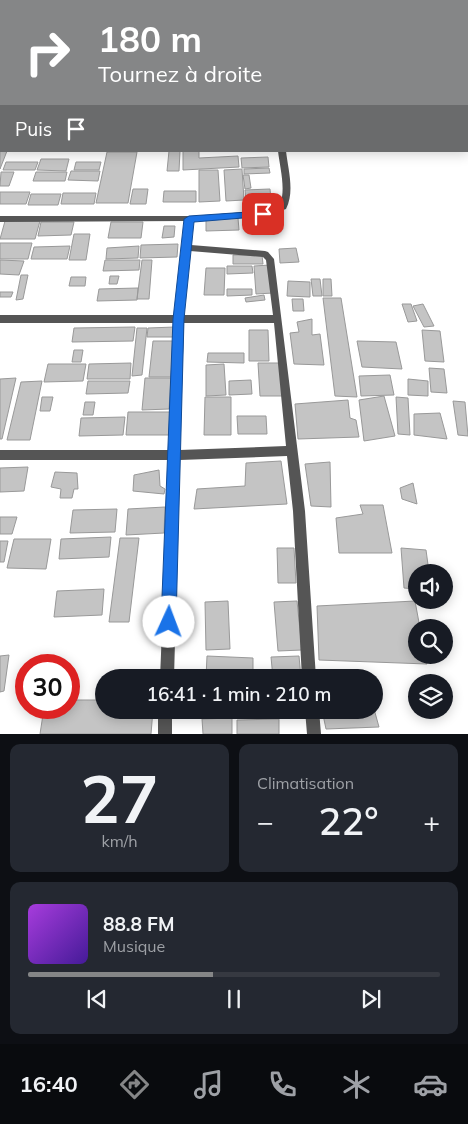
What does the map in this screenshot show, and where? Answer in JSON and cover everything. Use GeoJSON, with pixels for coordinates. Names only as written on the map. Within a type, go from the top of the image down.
{"type":"FeatureCollection","features":[{"type":"Feature","properties":{"kind":"street"},"geometry":{"type":"LineString","coordinates":[[0,219],[189,219],[263,214],[278,211],[284,206],[286,197],[282,152]]}},
{"type":"Feature","properties":{"kind":"street"},"geometry":{"type":"LineString","coordinates":[[167,669],[179,319],[189,219]]}},
{"type":"Feature","properties":{"kind":"street"},"geometry":{"type":"LineString","coordinates":[[187,248],[265,254],[270,259],[299,511],[308,669]]}},
{"type":"Feature","properties":{"kind":"street"},"geometry":{"type":"LineString","coordinates":[[0,319],[278,318]]}},
{"type":"Feature","properties":{"kind":"street"},"geometry":{"type":"LineString","coordinates":[[0,455],[175,455],[293,451]]}},
{"type":"Feature","properties":{"kind":"street"},"geometry":{"type":"LineString","coordinates":[[165,719],[165,734]]}},
{"type":"Feature","properties":{"kind":"street"},"geometry":{"type":"LineString","coordinates":[[313,719],[314,734]]}},
{"type":"Feature","properties":{"kind":"building"},"geometry":{"type":"Polygon","coordinates":[[[0,152],[7,152],[0,169],[0,152]]]}},
{"type":"Feature","properties":{"kind":"building"},"geometry":{"type":"Polygon","coordinates":[[[107,152],[137,152],[128,203],[96,203],[107,152]]]}},
{"type":"Feature","properties":{"kind":"building"},"geometry":{"type":"Polygon","coordinates":[[[169,152],[180,152],[179,171],[167,171],[169,152]]]}},
{"type":"Feature","properties":{"kind":"building"},"geometry":{"type":"Polygon","coordinates":[[[183,152],[199,152],[199,158],[238,156],[239,167],[183,170],[183,152]]]}},
{"type":"Feature","properties":{"kind":"building"},"geometry":{"type":"Polygon","coordinates":[[[268,157],[269,167],[242,168],[241,158],[268,157]]]}},
{"type":"Feature","properties":{"kind":"building"},"geometry":{"type":"Polygon","coordinates":[[[41,159],[69,159],[66,171],[37,170],[41,159]]]}},
{"type":"Feature","properties":{"kind":"building"},"geometry":{"type":"Polygon","coordinates":[[[6,162],[38,162],[35,170],[3,170],[6,162]]]}},
{"type":"Feature","properties":{"kind":"building"},"geometry":{"type":"Polygon","coordinates":[[[76,162],[101,162],[99,170],[74,170],[76,162]]]}},
{"type":"Feature","properties":{"kind":"building"},"geometry":{"type":"Polygon","coordinates":[[[269,168],[270,173],[244,174],[244,169],[269,168]]]}},
{"type":"Feature","properties":{"kind":"building"},"geometry":{"type":"Polygon","coordinates":[[[242,169],[244,200],[226,201],[224,170],[242,169]]]}},
{"type":"Feature","properties":{"kind":"building"},"geometry":{"type":"Polygon","coordinates":[[[199,170],[218,170],[220,201],[199,202],[199,170]]]}},
{"type":"Feature","properties":{"kind":"building"},"geometry":{"type":"Polygon","coordinates":[[[71,171],[100,171],[98,181],[68,180],[71,171]]]}},
{"type":"Feature","properties":{"kind":"building"},"geometry":{"type":"Polygon","coordinates":[[[1,172],[14,172],[9,186],[0,186],[1,172]]]}},
{"type":"Feature","properties":{"kind":"building"},"geometry":{"type":"Polygon","coordinates":[[[36,172],[67,172],[65,181],[33,181],[36,172]]]}},
{"type":"Feature","properties":{"kind":"building"},"geometry":{"type":"Polygon","coordinates":[[[243,175],[249,175],[251,188],[245,189],[243,175]]]}},
{"type":"Feature","properties":{"kind":"building"},"geometry":{"type":"Polygon","coordinates":[[[133,189],[148,189],[146,204],[130,204],[133,189]]]}},
{"type":"Feature","properties":{"kind":"building"},"geometry":{"type":"Polygon","coordinates":[[[270,189],[271,200],[246,201],[245,190],[270,189]]]}},
{"type":"Feature","properties":{"kind":"building"},"geometry":{"type":"Polygon","coordinates":[[[164,191],[196,191],[196,202],[163,202],[164,191]]]}},
{"type":"Feature","properties":{"kind":"building"},"geometry":{"type":"Polygon","coordinates":[[[0,192],[30,192],[26,204],[0,204],[0,192]]]}},
{"type":"Feature","properties":{"kind":"building"},"geometry":{"type":"Polygon","coordinates":[[[63,193],[96,193],[94,204],[61,204],[63,193]]]}},
{"type":"Feature","properties":{"kind":"building"},"geometry":{"type":"Polygon","coordinates":[[[31,194],[61,194],[58,205],[28,205],[31,194]]]}},
{"type":"Feature","properties":{"kind":"building"},"geometry":{"type":"Polygon","coordinates":[[[206,218],[238,218],[239,230],[206,231],[206,218]]]}},
{"type":"Feature","properties":{"kind":"building"},"geometry":{"type":"Polygon","coordinates":[[[5,221],[40,221],[35,239],[0,239],[5,221]]]}},
{"type":"Feature","properties":{"kind":"building"},"geometry":{"type":"Polygon","coordinates":[[[41,222],[74,222],[71,235],[38,236],[41,222]]]}},
{"type":"Feature","properties":{"kind":"building"},"geometry":{"type":"Polygon","coordinates":[[[111,222],[143,222],[141,238],[108,238],[111,222]]]}},
{"type":"Feature","properties":{"kind":"building"},"geometry":{"type":"Polygon","coordinates":[[[164,226],[175,226],[174,237],[162,238],[164,226]]]}},
{"type":"Feature","properties":{"kind":"building"},"geometry":{"type":"Polygon","coordinates":[[[74,234],[90,234],[86,260],[69,260],[74,234]]]}},
{"type":"Feature","properties":{"kind":"building"},"geometry":{"type":"Polygon","coordinates":[[[0,243],[32,243],[28,259],[0,259],[0,243]]]}},
{"type":"Feature","properties":{"kind":"building"},"geometry":{"type":"Polygon","coordinates":[[[178,244],[177,257],[140,258],[141,245],[178,244]]]}},
{"type":"Feature","properties":{"kind":"building"},"geometry":{"type":"Polygon","coordinates":[[[70,246],[67,259],[31,259],[34,247],[70,246]]]}},
{"type":"Feature","properties":{"kind":"building"},"geometry":{"type":"Polygon","coordinates":[[[139,246],[138,258],[106,259],[107,248],[139,246]]]}},
{"type":"Feature","properties":{"kind":"building"},"geometry":{"type":"Polygon","coordinates":[[[296,248],[299,262],[280,263],[279,249],[296,248]]]}},
{"type":"Feature","properties":{"kind":"building"},"geometry":{"type":"Polygon","coordinates":[[[233,255],[262,255],[263,264],[233,264],[233,255]]]}},
{"type":"Feature","properties":{"kind":"building"},"geometry":{"type":"Polygon","coordinates":[[[0,260],[24,261],[19,275],[0,274],[0,260]]]}},
{"type":"Feature","properties":{"kind":"building"},"geometry":{"type":"Polygon","coordinates":[[[105,260],[140,260],[139,270],[103,271],[105,260]]]}},
{"type":"Feature","properties":{"kind":"building"},"geometry":{"type":"Polygon","coordinates":[[[142,260],[152,260],[149,299],[137,299],[142,260]]]}},
{"type":"Feature","properties":{"kind":"building"},"geometry":{"type":"Polygon","coordinates":[[[270,265],[273,293],[256,294],[254,266],[270,265]]]}},
{"type":"Feature","properties":{"kind":"building"},"geometry":{"type":"Polygon","coordinates":[[[227,266],[252,266],[253,273],[227,274],[227,266]]]}},
{"type":"Feature","properties":{"kind":"building"},"geometry":{"type":"Polygon","coordinates":[[[206,268],[225,268],[224,295],[204,295],[206,268]]]}},
{"type":"Feature","properties":{"kind":"building"},"geometry":{"type":"Polygon","coordinates":[[[21,275],[28,275],[23,299],[16,300],[21,275]]]}},
{"type":"Feature","properties":{"kind":"building"},"geometry":{"type":"Polygon","coordinates":[[[110,276],[119,276],[117,284],[109,284],[110,276]]]}},
{"type":"Feature","properties":{"kind":"building"},"geometry":{"type":"Polygon","coordinates":[[[71,277],[86,277],[85,286],[69,286],[71,277]]]}},
{"type":"Feature","properties":{"kind":"building"},"geometry":{"type":"Polygon","coordinates":[[[311,279],[320,279],[322,296],[313,296],[311,279]]]}},
{"type":"Feature","properties":{"kind":"building"},"geometry":{"type":"Polygon","coordinates":[[[323,279],[331,279],[332,296],[323,296],[323,279]]]}},
{"type":"Feature","properties":{"kind":"building"},"geometry":{"type":"Polygon","coordinates":[[[288,281],[310,282],[310,297],[287,296],[288,281]]]}},
{"type":"Feature","properties":{"kind":"building"},"geometry":{"type":"Polygon","coordinates":[[[138,288],[137,300],[97,301],[99,289],[138,288]]]}},
{"type":"Feature","properties":{"kind":"building"},"geometry":{"type":"Polygon","coordinates":[[[227,289],[252,289],[252,295],[227,296],[227,289]]]}},
{"type":"Feature","properties":{"kind":"building"},"geometry":{"type":"Polygon","coordinates":[[[0,292],[13,292],[11,297],[0,297],[0,292]]]}},
{"type":"Feature","properties":{"kind":"building"},"geometry":{"type":"Polygon","coordinates":[[[264,295],[265,300],[246,302],[245,298],[264,295]]]}},
{"type":"Feature","properties":{"kind":"building"},"geometry":{"type":"Polygon","coordinates":[[[323,298],[341,298],[357,397],[335,396],[323,298]]]}},
{"type":"Feature","properties":{"kind":"building"},"geometry":{"type":"Polygon","coordinates":[[[292,299],[303,299],[304,311],[293,311],[292,299]]]}},
{"type":"Feature","properties":{"kind":"building"},"geometry":{"type":"Polygon","coordinates":[[[402,304],[411,304],[417,321],[408,322],[402,304]]]}},
{"type":"Feature","properties":{"kind":"building"},"geometry":{"type":"Polygon","coordinates":[[[423,304],[434,326],[424,327],[413,306],[423,304]]]}},
{"type":"Feature","properties":{"kind":"building"},"geometry":{"type":"Polygon","coordinates":[[[312,319],[312,335],[320,334],[324,365],[294,364],[290,333],[299,332],[297,322],[312,319]]]}},
{"type":"Feature","properties":{"kind":"building"},"geometry":{"type":"Polygon","coordinates":[[[135,327],[133,341],[72,342],[74,328],[135,327]]]}},
{"type":"Feature","properties":{"kind":"building"},"geometry":{"type":"Polygon","coordinates":[[[175,327],[174,337],[147,337],[148,328],[175,327]]]}},
{"type":"Feature","properties":{"kind":"building"},"geometry":{"type":"Polygon","coordinates":[[[137,328],[147,328],[142,375],[132,376],[137,328]]]}},
{"type":"Feature","properties":{"kind":"building"},"geometry":{"type":"Polygon","coordinates":[[[249,330],[268,330],[269,361],[249,361],[249,330]]]}},
{"type":"Feature","properties":{"kind":"building"},"geometry":{"type":"Polygon","coordinates":[[[422,330],[440,331],[444,362],[425,361],[422,330]]]}},
{"type":"Feature","properties":{"kind":"building"},"geometry":{"type":"Polygon","coordinates":[[[153,341],[173,341],[171,377],[149,377],[153,341]]]}},
{"type":"Feature","properties":{"kind":"building"},"geometry":{"type":"Polygon","coordinates":[[[357,341],[396,342],[402,369],[362,367],[357,341]]]}},
{"type":"Feature","properties":{"kind":"building"},"geometry":{"type":"Polygon","coordinates":[[[74,350],[83,350],[81,362],[72,362],[74,350]]]}},
{"type":"Feature","properties":{"kind":"building"},"geometry":{"type":"Polygon","coordinates":[[[208,353],[244,353],[244,363],[207,362],[208,353]]]}},
{"type":"Feature","properties":{"kind":"building"},"geometry":{"type":"Polygon","coordinates":[[[131,363],[130,379],[87,379],[89,364],[131,363]]]}},
{"type":"Feature","properties":{"kind":"building"},"geometry":{"type":"Polygon","coordinates":[[[258,363],[280,363],[283,396],[260,396],[258,363]]]}},
{"type":"Feature","properties":{"kind":"building"},"geometry":{"type":"Polygon","coordinates":[[[48,364],[86,364],[83,381],[44,382],[48,364]]]}},
{"type":"Feature","properties":{"kind":"building"},"geometry":{"type":"Polygon","coordinates":[[[224,364],[226,395],[206,396],[206,365],[224,364]]]}},
{"type":"Feature","properties":{"kind":"building"},"geometry":{"type":"Polygon","coordinates":[[[429,368],[444,369],[447,393],[431,392],[429,368]]]}},
{"type":"Feature","properties":{"kind":"building"},"geometry":{"type":"Polygon","coordinates":[[[390,375],[394,395],[361,396],[359,376],[390,375]]]}},
{"type":"Feature","properties":{"kind":"building"},"geometry":{"type":"Polygon","coordinates":[[[16,378],[2,439],[0,439],[0,379],[16,378]]]}},
{"type":"Feature","properties":{"kind":"building"},"geometry":{"type":"Polygon","coordinates":[[[145,378],[171,378],[169,409],[142,410],[145,378]]]}},
{"type":"Feature","properties":{"kind":"building"},"geometry":{"type":"Polygon","coordinates":[[[408,379],[428,381],[428,396],[408,395],[408,379]]]}},
{"type":"Feature","properties":{"kind":"building"},"geometry":{"type":"Polygon","coordinates":[[[251,380],[252,394],[229,395],[229,381],[251,380]]]}},
{"type":"Feature","properties":{"kind":"building"},"geometry":{"type":"Polygon","coordinates":[[[42,381],[30,440],[7,440],[21,382],[42,381]]]}},
{"type":"Feature","properties":{"kind":"building"},"geometry":{"type":"Polygon","coordinates":[[[88,381],[130,381],[128,393],[86,394],[88,381]]]}},
{"type":"Feature","properties":{"kind":"building"},"geometry":{"type":"Polygon","coordinates":[[[384,396],[395,436],[364,441],[359,400],[384,396]]]}},
{"type":"Feature","properties":{"kind":"building"},"geometry":{"type":"Polygon","coordinates":[[[42,397],[53,397],[50,411],[40,411],[42,397]]]}},
{"type":"Feature","properties":{"kind":"building"},"geometry":{"type":"Polygon","coordinates":[[[205,397],[231,397],[231,435],[204,435],[205,397]]]}},
{"type":"Feature","properties":{"kind":"building"},"geometry":{"type":"Polygon","coordinates":[[[396,397],[408,398],[410,435],[398,434],[396,397]]]}},
{"type":"Feature","properties":{"kind":"building"},"geometry":{"type":"Polygon","coordinates":[[[348,400],[350,418],[356,420],[359,437],[298,439],[295,404],[348,400]]]}},
{"type":"Feature","properties":{"kind":"building"},"geometry":{"type":"Polygon","coordinates":[[[453,401],[465,402],[468,436],[458,435],[453,401]]]}},
{"type":"Feature","properties":{"kind":"building"},"geometry":{"type":"Polygon","coordinates":[[[85,402],[95,402],[93,415],[83,415],[85,402]]]}},
{"type":"Feature","properties":{"kind":"building"},"geometry":{"type":"Polygon","coordinates":[[[128,412],[170,412],[169,435],[126,435],[128,412]]]}},
{"type":"Feature","properties":{"kind":"building"},"geometry":{"type":"Polygon","coordinates":[[[440,413],[447,439],[414,435],[414,414],[440,413]]]}},
{"type":"Feature","properties":{"kind":"building"},"geometry":{"type":"Polygon","coordinates":[[[237,416],[266,416],[267,434],[238,434],[237,416]]]}},
{"type":"Feature","properties":{"kind":"building"},"geometry":{"type":"Polygon","coordinates":[[[125,417],[123,435],[79,436],[81,418],[125,417]]]}},
{"type":"Feature","properties":{"kind":"building"},"geometry":{"type":"Polygon","coordinates":[[[281,461],[287,504],[194,509],[197,489],[245,486],[246,463],[281,461]]]}},
{"type":"Feature","properties":{"kind":"building"},"geometry":{"type":"Polygon","coordinates":[[[330,462],[331,507],[311,506],[305,464],[330,462]]]}},
{"type":"Feature","properties":{"kind":"building"},"geometry":{"type":"Polygon","coordinates":[[[28,467],[24,491],[0,492],[0,468],[28,467]]]}},
{"type":"Feature","properties":{"kind":"building"},"geometry":{"type":"Polygon","coordinates":[[[159,470],[160,486],[165,489],[164,494],[133,491],[134,475],[159,470]]]}},
{"type":"Feature","properties":{"kind":"building"},"geometry":{"type":"Polygon","coordinates":[[[55,472],[77,473],[78,489],[74,489],[72,498],[60,498],[61,489],[51,487],[55,472]]]}},
{"type":"Feature","properties":{"kind":"building"},"geometry":{"type":"Polygon","coordinates":[[[413,483],[417,504],[402,499],[400,488],[413,483]]]}},
{"type":"Feature","properties":{"kind":"building"},"geometry":{"type":"Polygon","coordinates":[[[360,505],[383,505],[392,553],[339,553],[336,518],[363,514],[360,505]]]}},
{"type":"Feature","properties":{"kind":"building"},"geometry":{"type":"Polygon","coordinates":[[[165,507],[164,533],[126,535],[128,509],[165,507]]]}},
{"type":"Feature","properties":{"kind":"building"},"geometry":{"type":"Polygon","coordinates":[[[117,509],[115,532],[70,533],[73,510],[117,509]]]}},
{"type":"Feature","properties":{"kind":"building"},"geometry":{"type":"Polygon","coordinates":[[[0,517],[17,517],[12,534],[0,534],[0,517]]]}},
{"type":"Feature","properties":{"kind":"building"},"geometry":{"type":"Polygon","coordinates":[[[111,537],[109,557],[59,559],[61,539],[111,537]]]}},
{"type":"Feature","properties":{"kind":"building"},"geometry":{"type":"Polygon","coordinates":[[[120,538],[139,538],[129,622],[109,622],[120,538]]]}},
{"type":"Feature","properties":{"kind":"building"},"geometry":{"type":"Polygon","coordinates":[[[14,539],[51,539],[46,569],[7,568],[14,539]]]}},
{"type":"Feature","properties":{"kind":"building"},"geometry":{"type":"Polygon","coordinates":[[[0,541],[8,541],[4,562],[0,562],[0,541]]]}},
{"type":"Feature","properties":{"kind":"building"},"geometry":{"type":"Polygon","coordinates":[[[277,548],[294,548],[296,583],[278,583],[277,548]]]}},
{"type":"Feature","properties":{"kind":"building"},"geometry":{"type":"Polygon","coordinates":[[[401,548],[426,550],[428,564],[408,564],[408,588],[404,588],[401,548]]]}},
{"type":"Feature","properties":{"kind":"building"},"geometry":{"type":"Polygon","coordinates":[[[104,589],[102,615],[54,617],[57,591],[104,589]]]}},
{"type":"Feature","properties":{"kind":"building"},"geometry":{"type":"Polygon","coordinates":[[[228,601],[230,649],[206,650],[205,602],[228,601]]]}},
{"type":"Feature","properties":{"kind":"building"},"geometry":{"type":"Polygon","coordinates":[[[297,601],[302,650],[278,651],[274,602],[297,601]]]}},
{"type":"Feature","properties":{"kind":"building"},"geometry":{"type":"Polygon","coordinates":[[[408,601],[408,609],[416,609],[418,619],[408,619],[408,663],[319,660],[317,606],[408,601]]]}},
{"type":"Feature","properties":{"kind":"building"},"geometry":{"type":"Polygon","coordinates":[[[9,655],[4,691],[0,692],[0,656],[9,655]]]}},
{"type":"Feature","properties":{"kind":"building"},"geometry":{"type":"Polygon","coordinates":[[[207,656],[253,658],[253,669],[206,669],[207,656]]]}},
{"type":"Feature","properties":{"kind":"building"},"geometry":{"type":"Polygon","coordinates":[[[299,656],[300,669],[272,669],[271,657],[299,656]]]}},
{"type":"Feature","properties":{"kind":"building"},"geometry":{"type":"Polygon","coordinates":[[[80,700],[95,700],[95,719],[152,719],[151,734],[40,734],[42,719],[80,719],[80,700]]]}},
{"type":"Feature","properties":{"kind":"building"},"geometry":{"type":"Polygon","coordinates":[[[202,719],[232,719],[232,734],[203,734],[202,719]]]}},
{"type":"Feature","properties":{"kind":"building"},"geometry":{"type":"Polygon","coordinates":[[[279,719],[279,734],[237,734],[237,720],[279,719]]]}},
{"type":"Feature","properties":{"kind":"building"},"geometry":{"type":"Polygon","coordinates":[[[324,719],[377,719],[379,727],[326,729],[324,719]]]}},
{"type":"Feature","properties":{"kind":"route"},"geometry":{"type":"LineString","coordinates":[[169,622],[179,319],[189,219],[263,214]]}}]}
